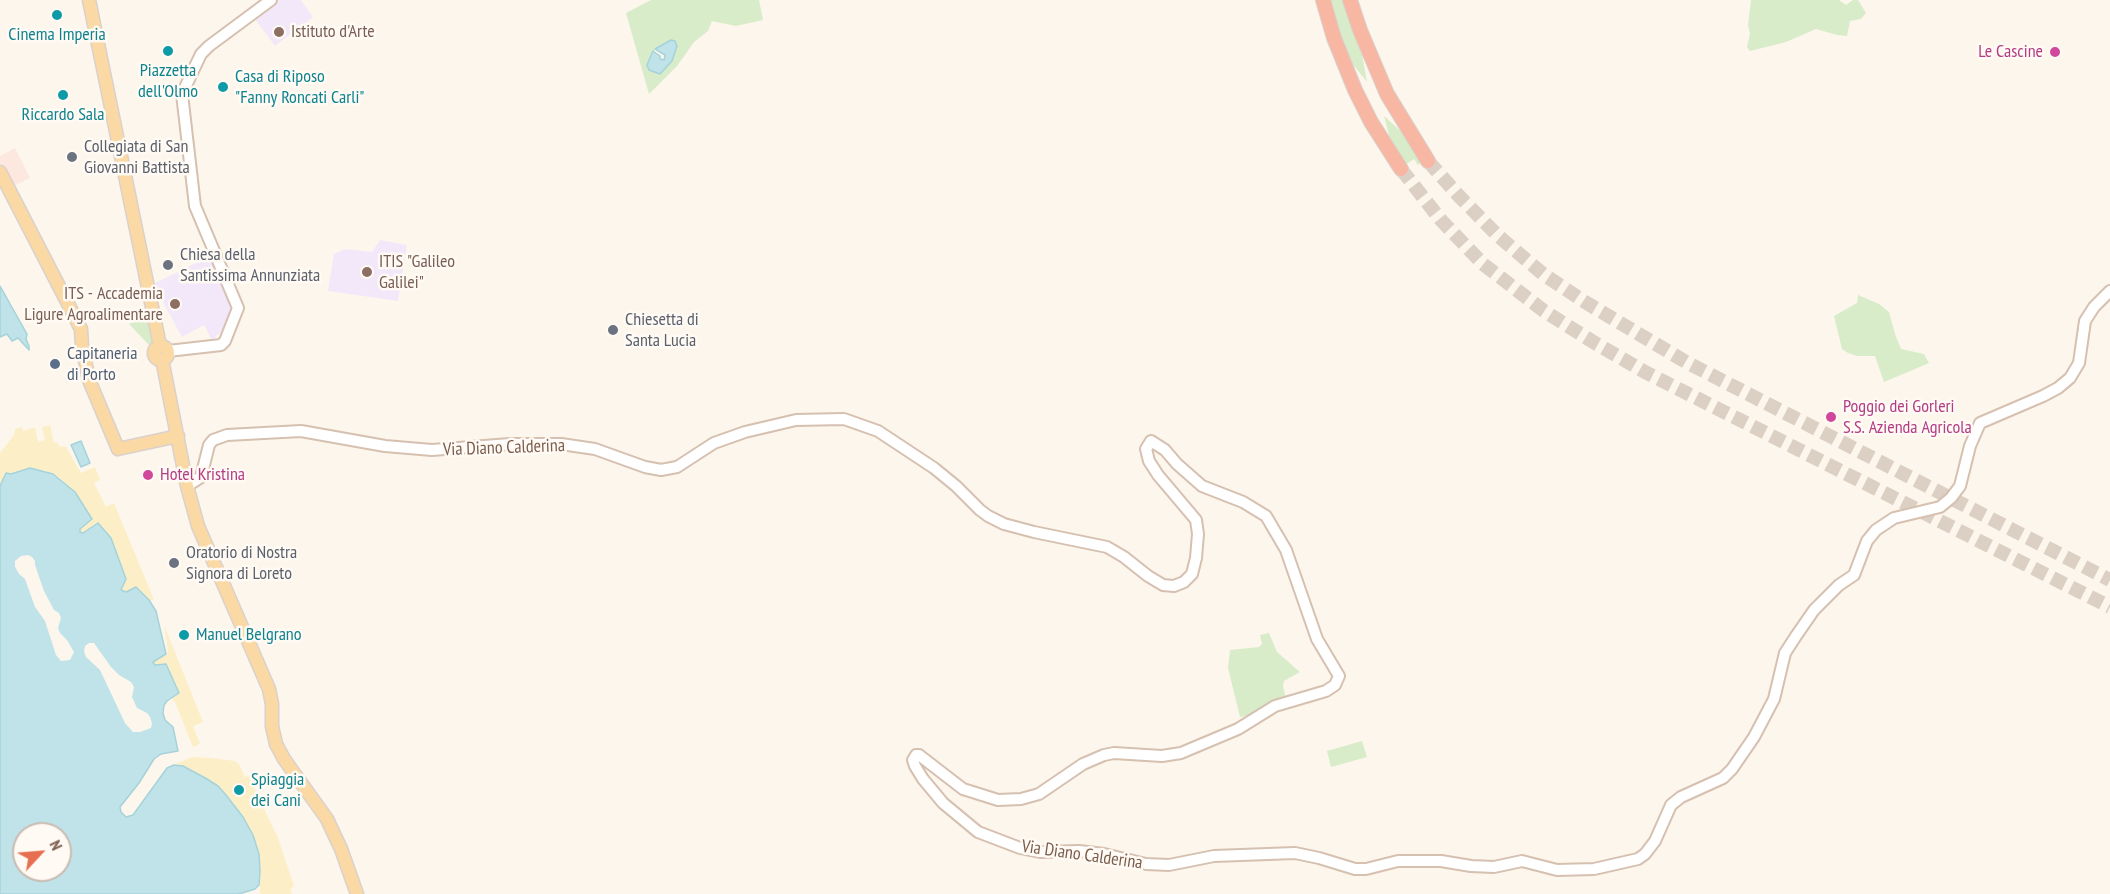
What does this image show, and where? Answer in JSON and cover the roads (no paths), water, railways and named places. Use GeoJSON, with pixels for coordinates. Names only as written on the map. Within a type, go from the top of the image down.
{"type":"FeatureCollection","features":[{"type":"Feature","properties":{"kind":"highway"},"geometry":{"type":"LineString","coordinates":[[1323,0],[1334,38],[1355,90],[1371,122],[1401,169]]}},
{"type":"Feature","properties":{"kind":"highway"},"geometry":{"type":"LineString","coordinates":[[1350,0],[1387,94],[1428,161]]}},
{"type":"Feature","properties":{"kind":"main road"},"geometry":{"type":"LineString","coordinates":[[89,0],[156,328],[163,352],[187,486],[198,526],[269,689],[276,744],[284,759],[327,819],[341,849],[357,894]]}},
{"type":"Feature","properties":{"kind":"main road"},"geometry":{"type":"LineString","coordinates":[[163,352],[221,345],[225,341],[238,308],[195,206],[182,94],[201,54],[271,0]]}},
{"type":"Feature","properties":{"kind":"main road"},"geometry":{"type":"LineString","coordinates":[[0,172],[81,329],[89,380],[118,449],[178,436]]}},
{"type":"Feature","properties":{"kind":"main road","name":"Via Diano Calderina"},"geometry":{"type":"LineString","coordinates":[[187,486],[201,477],[206,465],[209,445],[213,440],[227,435],[301,431],[385,446],[432,450],[510,444],[561,444],[595,449],[645,467],[661,470],[677,467],[714,443],[745,432],[796,420],[844,419],[878,431],[934,468],[988,516],[1004,524],[1034,532],[1107,547],[1162,585],[1174,586],[1184,582],[1192,574],[1198,534],[1196,520],[1158,475],[1146,453],[1151,441],[1158,444],[1202,486],[1243,502],[1266,516],[1286,550],[1317,639],[1339,676],[1335,685],[1326,692],[1275,706],[1238,729],[1191,750],[1162,756],[1114,753],[1104,755],[1083,764],[1039,794],[1021,800],[998,800],[963,789],[924,758],[916,755],[913,760],[915,766],[943,803],[978,832],[1009,845],[1040,852],[1079,851],[1104,854],[1146,864],[1169,865],[1214,856],[1295,853],[1355,869],[1366,869],[1398,861],[1441,861],[1482,867],[1522,861],[1557,870],[1578,870],[1611,866],[1638,859],[1645,854],[1654,841],[1671,805],[1681,797],[1723,778],[1732,769],[1754,737],[1774,699],[1785,653],[1814,610],[1839,585],[1854,575],[1867,541],[1876,530],[1894,518],[1940,507],[1951,498],[1960,486],[1970,446],[1980,423],[2043,396],[2070,378],[2079,363],[2085,321],[2094,307],[2110,291]]}},
{"type":"Feature","properties":{"kind":"water"},"geometry":{"type":"Polygon","coordinates":[[[671,40],[675,41],[677,46],[672,61],[660,74],[649,70],[647,65],[653,51],[664,60],[665,55],[655,49],[671,40]]]}},
{"type":"Feature","properties":{"kind":"water"},"geometry":{"type":"Polygon","coordinates":[[[0,286],[27,334],[29,350],[18,338],[12,341],[7,334],[0,337],[0,286]]]}},
{"type":"Feature","properties":{"kind":"water"},"geometry":{"type":"Polygon","coordinates":[[[81,441],[90,463],[81,467],[71,445],[81,441]]]}},
{"type":"Feature","properties":{"kind":"water"},"geometry":{"type":"Polygon","coordinates":[[[30,468],[53,474],[75,492],[92,519],[80,529],[80,532],[83,533],[98,523],[111,538],[126,579],[121,590],[126,592],[136,587],[156,611],[166,654],[153,662],[155,665],[166,664],[179,693],[167,701],[163,713],[165,720],[173,727],[178,751],[161,754],[154,759],[120,807],[121,812],[126,817],[133,815],[167,768],[174,765],[183,766],[207,779],[226,795],[253,835],[259,854],[260,871],[259,885],[255,889],[239,894],[0,894],[0,486],[6,473],[11,474],[30,468]]]}},
{"type":"Feature","properties":{"kind":"tunnel"},"geometry":{"type":"LineString","coordinates":[[1428,161],[1497,235],[1543,274],[1585,302],[1686,362],[2110,580]]}},
{"type":"Feature","properties":{"kind":"tunnel"},"geometry":{"type":"LineString","coordinates":[[1401,169],[1440,219],[1483,264],[1544,311],[1595,343],[1645,372],[2110,607]]}},
{"type":"Feature","properties":{"kind":"place","name":"Cinema Imperia"},"geometry":{"type":"Point","coordinates":[57,15]}},
{"type":"Feature","properties":{"kind":"place","name":"Istituto d'Arte"},"geometry":{"type":"Point","coordinates":[279,32]}},
{"type":"Feature","properties":{"kind":"place","name":"Piazzetta dell'Olmo"},"geometry":{"type":"Point","coordinates":[168,51]}},
{"type":"Feature","properties":{"kind":"place","name":"Le Cascine"},"geometry":{"type":"Point","coordinates":[2055,52]}},
{"type":"Feature","properties":{"kind":"place","name":"Casa di Riposo \"Fanny Roncati Carli\""},"geometry":{"type":"Point","coordinates":[223,87]}},
{"type":"Feature","properties":{"kind":"place","name":"Riccardo Sala"},"geometry":{"type":"Point","coordinates":[63,95]}},
{"type":"Feature","properties":{"kind":"place","name":"Collegiata di San Giovanni Battista"},"geometry":{"type":"Point","coordinates":[72,157]}},
{"type":"Feature","properties":{"kind":"place","name":"Chiesa della Santissima Annunziata"},"geometry":{"type":"Point","coordinates":[168,265]}},
{"type":"Feature","properties":{"kind":"place","name":"ITIS \"Galileo Galilei\""},"geometry":{"type":"Point","coordinates":[367,272]}},
{"type":"Feature","properties":{"kind":"place","name":"ITS - Accademia Ligure Agroalimentare"},"geometry":{"type":"Point","coordinates":[175,304]}},
{"type":"Feature","properties":{"kind":"place","name":"Chiesetta di Santa Lucia"},"geometry":{"type":"Point","coordinates":[613,330]}},
{"type":"Feature","properties":{"kind":"place","name":"Capitaneria di Porto"},"geometry":{"type":"Point","coordinates":[55,364]}},
{"type":"Feature","properties":{"kind":"place","name":"Poggio dei Gorleri S.S. Azienda Agricola"},"geometry":{"type":"Point","coordinates":[1831,417]}},
{"type":"Feature","properties":{"kind":"place","name":"Hotel Kristina"},"geometry":{"type":"Point","coordinates":[148,475]}},
{"type":"Feature","properties":{"kind":"place","name":"Oratorio di Nostra Signora di Loreto"},"geometry":{"type":"Point","coordinates":[174,563]}},
{"type":"Feature","properties":{"kind":"place","name":"Manuel Belgrano"},"geometry":{"type":"Point","coordinates":[184,635]}},
{"type":"Feature","properties":{"kind":"place","name":"Spiaggia dei Cani"},"geometry":{"type":"Point","coordinates":[239,790]}}]}
